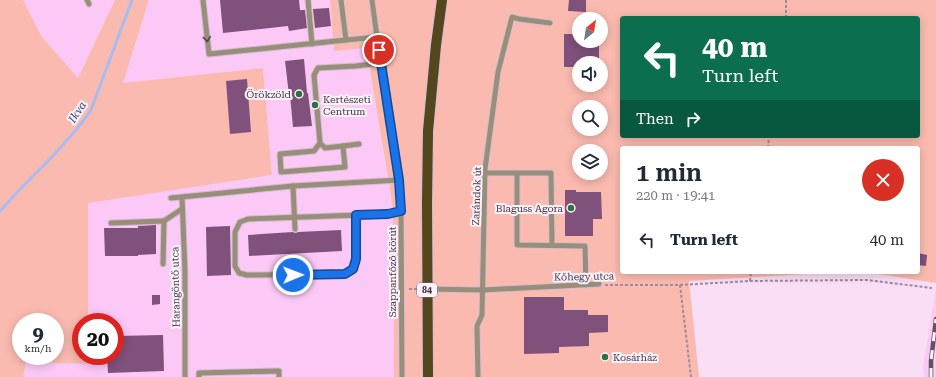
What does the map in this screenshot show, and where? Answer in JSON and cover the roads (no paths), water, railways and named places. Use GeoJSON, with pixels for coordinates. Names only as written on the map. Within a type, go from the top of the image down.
{"type":"FeatureCollection","features":[{"type":"Feature","properties":{"kind":"main road","name":"84"},"geometry":{"type":"LineString","coordinates":[[428,377],[428,131],[436,45],[442,1]]}},
{"type":"Feature","properties":{"kind":"lane"},"geometry":{"type":"LineString","coordinates":[[203,0],[209,54],[377,37]]}},
{"type":"Feature","properties":{"kind":"lane"},"geometry":{"type":"LineString","coordinates":[[308,0],[312,44]]}},
{"type":"Feature","properties":{"kind":"lane"},"geometry":{"type":"LineString","coordinates":[[341,0],[346,40]]}},
{"type":"Feature","properties":{"kind":"lane","name":"Szappanfőző körút"},"geometry":{"type":"LineString","coordinates":[[372,0],[380,63],[399,180],[401,211],[402,377]]}},
{"type":"Feature","properties":{"kind":"lane","name":"Zarándok út"},"geometry":{"type":"LineString","coordinates":[[478,377],[477,326],[482,315],[485,173],[498,72],[512,17],[550,23]]}},
{"type":"Feature","properties":{"kind":"lane"},"geometry":{"type":"LineString","coordinates":[[359,144],[325,148],[320,143],[314,75],[318,68],[380,63]]}},
{"type":"Feature","properties":{"kind":"lane"},"geometry":{"type":"LineString","coordinates":[[320,143],[314,151],[280,154],[281,172],[345,167],[343,146]]}},
{"type":"Feature","properties":{"kind":"lane"},"geometry":{"type":"LineString","coordinates":[[485,173],[551,173],[552,246]]}},
{"type":"Feature","properties":{"kind":"lane"},"geometry":{"type":"LineString","coordinates":[[517,173],[517,245],[586,246],[586,285]]}},
{"type":"Feature","properties":{"kind":"lane"},"geometry":{"type":"LineString","coordinates":[[171,198],[294,186],[399,180]]}},
{"type":"Feature","properties":{"kind":"lane"},"geometry":{"type":"LineString","coordinates":[[294,186],[295,229]]}},
{"type":"Feature","properties":{"kind":"lane","name":"Harangöntő utca"},"geometry":{"type":"LineString","coordinates":[[182,197],[185,271],[185,377]]}},
{"type":"Feature","properties":{"kind":"lane"},"geometry":{"type":"LineString","coordinates":[[111,223],[164,221],[182,209]]}},
{"type":"Feature","properties":{"kind":"lane"},"geometry":{"type":"LineString","coordinates":[[356,215],[356,259],[353,269],[345,274],[247,275],[240,273],[235,266],[235,232],[240,222],[248,219],[295,217],[356,215],[388,214],[401,211]]}},
{"type":"Feature","properties":{"kind":"lane"},"geometry":{"type":"LineString","coordinates":[[163,264],[164,221]]}},
{"type":"Feature","properties":{"kind":"lane"},"geometry":{"type":"LineString","coordinates":[[293,258],[293,275]]}},
{"type":"Feature","properties":{"kind":"lane","name":"Kőhegy utca"},"geometry":{"type":"LineString","coordinates":[[427,289],[483,290],[599,284]]}},
{"type":"Feature","properties":{"kind":"lane"},"geometry":{"type":"LineString","coordinates":[[199,377],[199,373],[279,371],[279,377]]}},
{"type":"Feature","properties":{"kind":"waterway","name":"Ikva"},"geometry":{"type":"LineString","coordinates":[[0,211],[69,138],[91,110],[132,0]]}},
{"type":"Feature","properties":{"kind":"railway"},"geometry":{"type":"LineString","coordinates":[[931,377],[931,361],[936,319]]}},
{"type":"Feature","properties":{"kind":"place","name":"Örökzöld"},"geometry":{"type":"Point","coordinates":[299,94]}},
{"type":"Feature","properties":{"kind":"place","name":"Kertészeti Centrum"},"geometry":{"type":"Point","coordinates":[315,105]}},
{"type":"Feature","properties":{"kind":"place","name":"Blaguss Agora"},"geometry":{"type":"Point","coordinates":[571,208]}},
{"type":"Feature","properties":{"kind":"place","name":"Kosárház"},"geometry":{"type":"Point","coordinates":[605,357]}}]}
